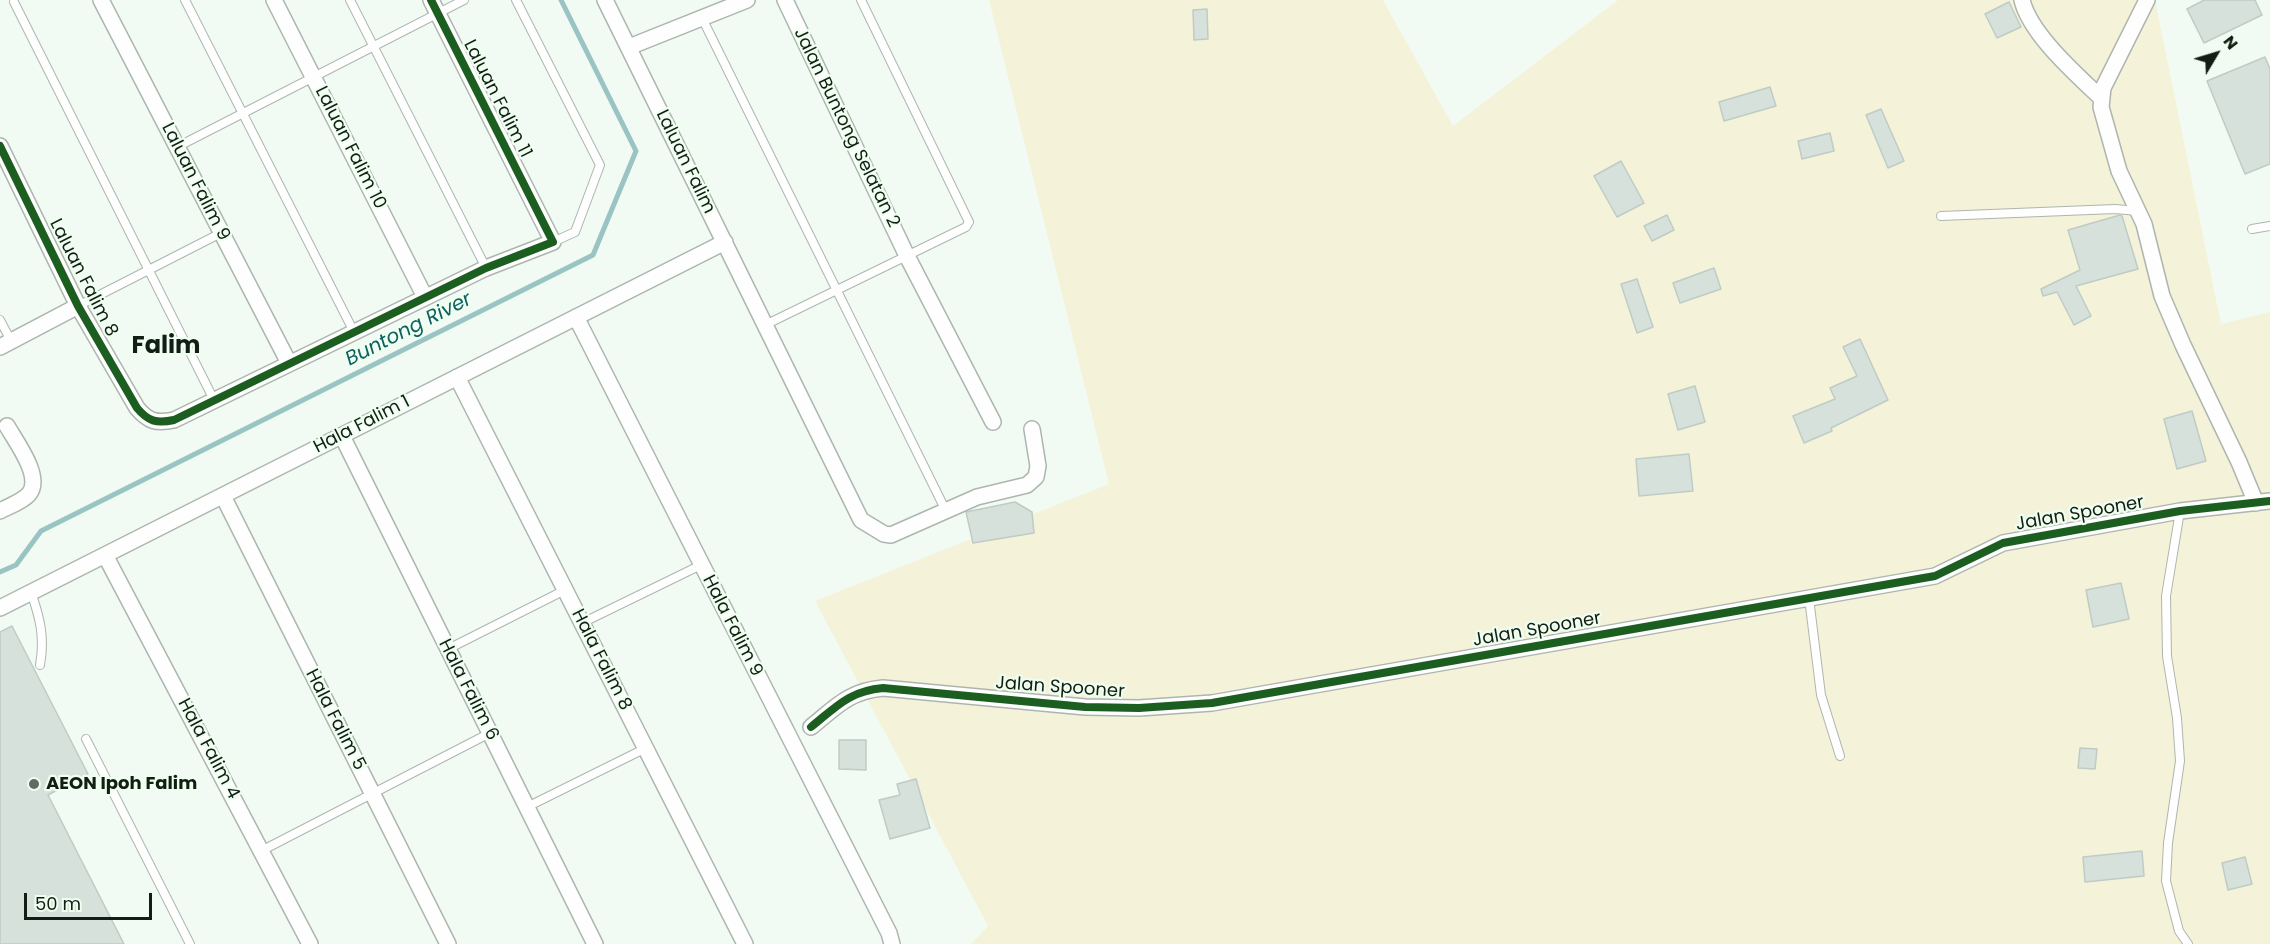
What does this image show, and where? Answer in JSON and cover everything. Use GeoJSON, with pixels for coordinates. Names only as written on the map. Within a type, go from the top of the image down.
{"type":"FeatureCollection","features":[{"type":"Feature","properties":{"kind":"street","name":"Laluan Falim 9"},"geometry":{"type":"LineString","coordinates":[[101,0],[289,363]]}},
{"type":"Feature","properties":{"kind":"street","name":"Laluan Falim 10"},"geometry":{"type":"LineString","coordinates":[[274,0],[425,297]]}},
{"type":"Feature","properties":{"kind":"street","name":"Laluan Falim"},"geometry":{"type":"LineString","coordinates":[[605,0],[861,520],[884,534],[891,535],[946,511]]}},
{"type":"Feature","properties":{"kind":"street"},"geometry":{"type":"LineString","coordinates":[[629,47],[747,0]]}},
{"type":"Feature","properties":{"kind":"street","name":"Jalan Buntong Selatan 2"},"geometry":{"type":"LineString","coordinates":[[785,0],[907,256],[993,422]]}},
{"type":"Feature","properties":{"kind":"street"},"geometry":{"type":"LineString","coordinates":[[2022,0],[2028,18],[2073,71],[2101,98]]}},
{"type":"Feature","properties":{"kind":"street"},"geometry":{"type":"LineString","coordinates":[[2147,0],[2103,88],[2101,106],[2119,171],[2139,212],[2162,296],[2183,345],[2240,462],[2263,502]]}},
{"type":"Feature","properties":{"kind":"street","name":"Laluan Falim 11"},"geometry":{"type":"LineString","coordinates":[[434,7],[553,242]]}},
{"type":"Feature","properties":{"kind":"street","name":"Laluan Falim 8"},"geometry":{"type":"LineString","coordinates":[[0,146],[78,306],[137,408],[147,419],[160,423],[174,420],[214,400]]}},
{"type":"Feature","properties":{"kind":"street"},"geometry":{"type":"LineString","coordinates":[[214,400],[486,267],[553,242]]}},
{"type":"Feature","properties":{"kind":"street","name":"Hala Falim 1"},"geometry":{"type":"LineString","coordinates":[[0,608],[725,242]]}},
{"type":"Feature","properties":{"kind":"street"},"geometry":{"type":"LineString","coordinates":[[5,344],[78,306]]}},
{"type":"Feature","properties":{"kind":"street","name":"Hala Falim 9"},"geometry":{"type":"LineString","coordinates":[[576,317],[891,938]]}},
{"type":"Feature","properties":{"kind":"street","name":"Hala Falim 8"},"geometry":{"type":"LineString","coordinates":[[457,377],[745,944]]}},
{"type":"Feature","properties":{"kind":"street"},"geometry":{"type":"LineString","coordinates":[[0,511],[29,494],[34,484],[33,474],[3,428]]}},
{"type":"Feature","properties":{"kind":"street"},"geometry":{"type":"LineString","coordinates":[[946,511],[977,497],[1027,485],[1036,477],[1038,466],[1032,429]]}},
{"type":"Feature","properties":{"kind":"street","name":"Hala Falim 6"},"geometry":{"type":"LineString","coordinates":[[342,436],[595,944]]}},
{"type":"Feature","properties":{"kind":"street","name":"Hala Falim 5"},"geometry":{"type":"LineString","coordinates":[[223,496],[448,944]]}},
{"type":"Feature","properties":{"kind":"street","name":"Jalan Spooner"},"geometry":{"type":"LineString","coordinates":[[811,727],[850,696],[865,690],[883,688],[1093,707],[1138,708],[1212,703],[1935,576],[2002,543],[2180,511],[2263,502]]}},
{"type":"Feature","properties":{"kind":"street","name":"Hala Falim 4"},"geometry":{"type":"LineString","coordinates":[[105,555],[310,944]]}},
{"type":"Feature","properties":{"kind":"lane"},"geometry":{"type":"LineString","coordinates":[[185,0],[354,332]]}},
{"type":"Feature","properties":{"kind":"lane"},"geometry":{"type":"LineString","coordinates":[[350,0],[486,267]]}},
{"type":"Feature","properties":{"kind":"lane"},"geometry":{"type":"LineString","coordinates":[[177,147],[374,46],[434,7],[464,0]]}},
{"type":"Feature","properties":{"kind":"lane"},"geometry":{"type":"LineString","coordinates":[[516,0],[600,165],[575,232],[553,242]]}},
{"type":"Feature","properties":{"kind":"lane"},"geometry":{"type":"LineString","coordinates":[[765,325],[966,227],[969,222],[861,0]]}},
{"type":"Feature","properties":{"kind":"lane"},"geometry":{"type":"LineString","coordinates":[[14,2],[214,400]]}},
{"type":"Feature","properties":{"kind":"lane"},"geometry":{"type":"LineString","coordinates":[[702,18],[946,511]]}},
{"type":"Feature","properties":{"kind":"lane"},"geometry":{"type":"LineString","coordinates":[[1941,216],[2115,209],[2139,212]]}},
{"type":"Feature","properties":{"kind":"lane"},"geometry":{"type":"LineString","coordinates":[[2252,229],[2270,226]]}},
{"type":"Feature","properties":{"kind":"lane"},"geometry":{"type":"LineString","coordinates":[[78,306],[221,233]]}},
{"type":"Feature","properties":{"kind":"lane"},"geometry":{"type":"LineString","coordinates":[[0,320],[5,344]]}},
{"type":"Feature","properties":{"kind":"lane"},"geometry":{"type":"LineString","coordinates":[[2180,511],[2166,596],[2167,656],[2177,718],[2180,761],[2168,843],[2166,881],[2179,931],[2188,944]]}},
{"type":"Feature","properties":{"kind":"lane"},"geometry":{"type":"LineString","coordinates":[[582,623],[701,565]]}},
{"type":"Feature","properties":{"kind":"lane"},"geometry":{"type":"LineString","coordinates":[[448,649],[565,590]]}},
{"type":"Feature","properties":{"kind":"lane"},"geometry":{"type":"LineString","coordinates":[[31,592],[43,631],[44,646],[40,665]]}},
{"type":"Feature","properties":{"kind":"lane"},"geometry":{"type":"LineString","coordinates":[[1809,598],[1821,695],[1839,756]]}},
{"type":"Feature","properties":{"kind":"lane"},"geometry":{"type":"LineString","coordinates":[[261,851],[490,733]]}},
{"type":"Feature","properties":{"kind":"lane"},"geometry":{"type":"LineString","coordinates":[[86,739],[190,944]]}},
{"type":"Feature","properties":{"kind":"lane"},"geometry":{"type":"LineString","coordinates":[[527,807],[646,747]]}},
{"type":"Feature","properties":{"kind":"green space"},"geometry":{"type":"Polygon","coordinates":[[[989,0],[1383,0],[1453,126],[1618,0],[2155,0],[2221,324],[2270,312],[2270,944],[971,944],[988,926],[815,601],[1109,484],[989,0]]]}},
{"type":"Feature","properties":{"kind":"building"},"geometry":{"type":"Polygon","coordinates":[[[2204,0],[2255,0],[2262,15],[2204,43],[2187,9],[2204,0]]]}},
{"type":"Feature","properties":{"kind":"building"},"geometry":{"type":"Polygon","coordinates":[[[2009,2],[2021,27],[1997,38],[1985,14],[2009,2]]]}},
{"type":"Feature","properties":{"kind":"building"},"geometry":{"type":"Polygon","coordinates":[[[1207,9],[1208,39],[1194,40],[1193,10],[1207,9]]]}},
{"type":"Feature","properties":{"kind":"building"},"geometry":{"type":"Polygon","coordinates":[[[2265,57],[2270,69],[2270,164],[2245,174],[2207,81],[2265,57]]]}},
{"type":"Feature","properties":{"kind":"building"},"geometry":{"type":"Polygon","coordinates":[[[1770,87],[1776,106],[1724,121],[1719,102],[1770,87]]]}},
{"type":"Feature","properties":{"kind":"building"},"geometry":{"type":"Polygon","coordinates":[[[1881,109],[1904,161],[1888,168],[1866,115],[1881,109]]]}},
{"type":"Feature","properties":{"kind":"building"},"geometry":{"type":"Polygon","coordinates":[[[1830,133],[1834,151],[1802,159],[1798,141],[1830,133]]]}},
{"type":"Feature","properties":{"kind":"building"},"geometry":{"type":"Polygon","coordinates":[[[1621,161],[1644,203],[1617,217],[1594,176],[1621,161]]]}},
{"type":"Feature","properties":{"kind":"building"},"geometry":{"type":"Polygon","coordinates":[[[1667,215],[1674,230],[1652,241],[1644,226],[1667,215]]]}},
{"type":"Feature","properties":{"kind":"building"},"geometry":{"type":"Polygon","coordinates":[[[2120,215],[2138,269],[2076,286],[2091,316],[2074,325],[2057,292],[2043,296],[2041,289],[2080,270],[2068,230],[2120,215]]]}},
{"type":"Feature","properties":{"kind":"building"},"geometry":{"type":"Polygon","coordinates":[[[1714,268],[1721,289],[1680,303],[1673,283],[1714,268]]]}},
{"type":"Feature","properties":{"kind":"building"},"geometry":{"type":"Polygon","coordinates":[[[1637,279],[1653,327],[1637,333],[1621,284],[1637,279]]]}},
{"type":"Feature","properties":{"kind":"building"},"geometry":{"type":"Polygon","coordinates":[[[1860,339],[1888,400],[1831,428],[1832,431],[1804,443],[1793,416],[1835,399],[1830,388],[1857,376],[1843,347],[1860,339]]]}},
{"type":"Feature","properties":{"kind":"building"},"geometry":{"type":"Polygon","coordinates":[[[1695,386],[1705,422],[1678,430],[1668,394],[1695,386]]]}},
{"type":"Feature","properties":{"kind":"building"},"geometry":{"type":"Polygon","coordinates":[[[2192,411],[2206,461],[2177,469],[2164,419],[2192,411]]]}},
{"type":"Feature","properties":{"kind":"building"},"geometry":{"type":"Polygon","coordinates":[[[1689,454],[1693,491],[1639,496],[1636,459],[1689,454]]]}},
{"type":"Feature","properties":{"kind":"building"},"geometry":{"type":"Polygon","coordinates":[[[1015,502],[1032,512],[1034,533],[973,543],[966,512],[1015,502]]]}},
{"type":"Feature","properties":{"kind":"building"},"geometry":{"type":"Polygon","coordinates":[[[2121,583],[2129,619],[2093,627],[2086,590],[2121,583]]]}},
{"type":"Feature","properties":{"kind":"building","name":"AEON Ipoh Falim"},"geometry":{"type":"Polygon","coordinates":[[[12,626],[88,774],[48,795],[124,944],[0,944],[0,632],[12,626]]]}},
{"type":"Feature","properties":{"kind":"building"},"geometry":{"type":"Polygon","coordinates":[[[839,740],[866,740],[866,770],[839,769],[839,740]]]}},
{"type":"Feature","properties":{"kind":"building"},"geometry":{"type":"Polygon","coordinates":[[[2080,748],[2097,749],[2095,769],[2078,768],[2080,748]]]}},
{"type":"Feature","properties":{"kind":"building"},"geometry":{"type":"Polygon","coordinates":[[[916,779],[930,828],[890,839],[879,800],[900,795],[897,784],[916,779]]]}},
{"type":"Feature","properties":{"kind":"building"},"geometry":{"type":"Polygon","coordinates":[[[2142,851],[2144,876],[2085,882],[2083,857],[2142,851]]]}},
{"type":"Feature","properties":{"kind":"building"},"geometry":{"type":"Polygon","coordinates":[[[2245,857],[2252,884],[2228,890],[2222,863],[2245,857]]]}},
{"type":"Feature","properties":{"kind":"waterway","name":"Buntong River"},"geometry":{"type":"LineString","coordinates":[[0,572],[16,565],[41,531],[593,255],[636,151],[561,0]]}},
{"type":"Feature","properties":{"kind":"cycle path"},"geometry":{"type":"LineString","coordinates":[[0,146],[78,306],[137,408],[153,420],[162,422],[174,420],[486,268],[553,242],[431,0]]}},
{"type":"Feature","properties":{"kind":"cycle path"},"geometry":{"type":"LineString","coordinates":[[811,727],[852,696],[883,688],[1085,707],[1139,708],[1212,703],[1935,576],[2003,543],[2180,511],[2270,501]]}},
{"type":"Feature","properties":{"kind":"place","name":"AEON Ipoh Falim"},"geometry":{"type":"Point","coordinates":[34,784]}},
{"type":"Feature","properties":{"kind":"district","name":"Falim"},"geometry":{"type":"Point","coordinates":[166,347]}}]}
